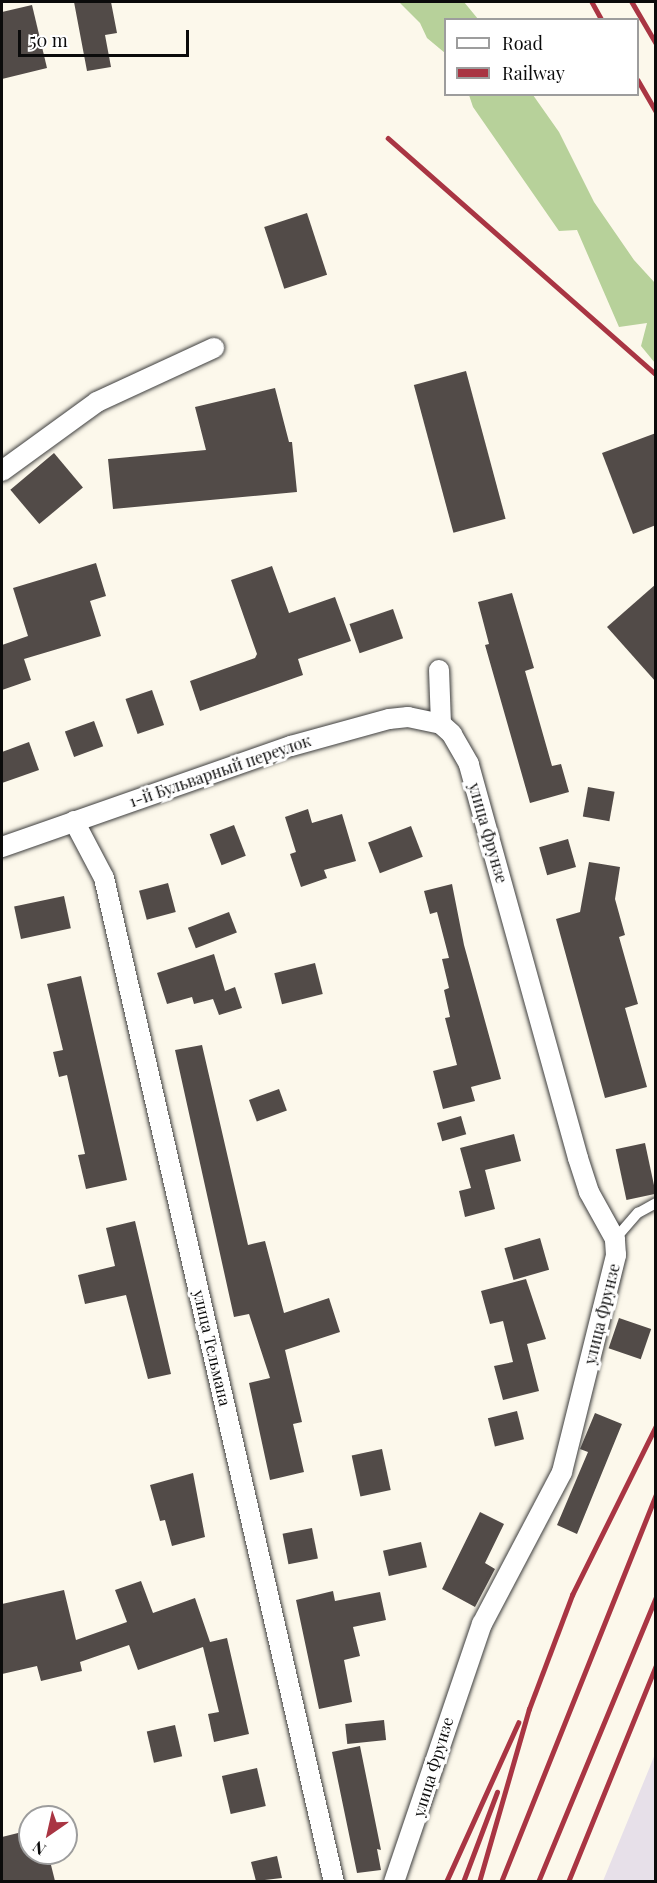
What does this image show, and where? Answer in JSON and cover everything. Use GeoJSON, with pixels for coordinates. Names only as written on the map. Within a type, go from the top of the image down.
{"type":"FeatureCollection","features":[{"type":"Feature","properties":{"kind":"street"},"geometry":{"type":"LineString","coordinates":[[2,471],[97,402],[214,348]]}},
{"type":"Feature","properties":{"kind":"street"},"geometry":{"type":"LineString","coordinates":[[439,670],[441,724]]}},
{"type":"Feature","properties":{"kind":"street","name":"1-й Бульварный переулок"},"geometry":{"type":"LineString","coordinates":[[2,847],[291,746],[372,723],[408,717],[441,724]]}},
{"type":"Feature","properties":{"kind":"street","name":"улица Фрунзе"},"geometry":{"type":"LineString","coordinates":[[394,1881],[482,1624],[561,1472],[614,1271],[615,1239],[589,1192],[469,764],[452,734],[441,724]]}},
{"type":"Feature","properties":{"kind":"street","name":"улица Тельмана"},"geometry":{"type":"LineString","coordinates":[[74,821],[104,878],[334,1881]]}},
{"type":"Feature","properties":{"kind":"lane"},"geometry":{"type":"LineString","coordinates":[[615,1239],[639,1213],[656,1203]]}},
{"type":"Feature","properties":{"kind":"shaded area"},"geometry":{"type":"Polygon","coordinates":[[[655,1754],[655,1881],[603,1881],[649,1769],[655,1754]]]}},
{"type":"Feature","properties":{"kind":"green space"},"geometry":{"type":"Polygon","coordinates":[[[399,2],[464,2],[477,18],[444,18],[444,52],[427,38],[420,23],[399,2]]]}},
{"type":"Feature","properties":{"kind":"green space"},"geometry":{"type":"Polygon","coordinates":[[[469,96],[534,96],[559,132],[594,202],[634,260],[655,283],[655,363],[641,346],[647,323],[619,327],[577,230],[559,231],[473,107],[469,96]]]}},
{"type":"Feature","properties":{"kind":"building"},"geometry":{"type":"Polygon","coordinates":[[[74,2],[111,2],[117,33],[105,35],[111,67],[87,71],[74,2]]]}},
{"type":"Feature","properties":{"kind":"building"},"geometry":{"type":"Polygon","coordinates":[[[32,5],[47,68],[2,79],[2,12],[32,5]]]}},
{"type":"Feature","properties":{"kind":"building"},"geometry":{"type":"Polygon","coordinates":[[[307,213],[327,275],[284,289],[264,227],[307,213]]]}},
{"type":"Feature","properties":{"kind":"building"},"geometry":{"type":"Polygon","coordinates":[[[466,371],[506,519],[453,533],[414,385],[466,371]]]}},
{"type":"Feature","properties":{"kind":"building"},"geometry":{"type":"Polygon","coordinates":[[[275,388],[289,442],[292,442],[297,492],[113,509],[108,459],[206,450],[195,407],[275,388]]]}},
{"type":"Feature","properties":{"kind":"building"},"geometry":{"type":"Polygon","coordinates":[[[656,433],[656,525],[633,534],[602,453],[656,433]]]}},
{"type":"Feature","properties":{"kind":"building"},"geometry":{"type":"Polygon","coordinates":[[[54,453],[83,487],[39,524],[10,490],[54,453]]]}},
{"type":"Feature","properties":{"kind":"building"},"geometry":{"type":"Polygon","coordinates":[[[96,563],[106,596],[90,601],[101,636],[24,659],[31,680],[2,690],[2,645],[28,636],[13,588],[96,563]]]}},
{"type":"Feature","properties":{"kind":"building"},"geometry":{"type":"Polygon","coordinates":[[[272,566],[289,613],[335,597],[351,641],[298,659],[303,675],[200,711],[190,681],[255,658],[257,654],[231,580],[272,566]]]}},
{"type":"Feature","properties":{"kind":"building"},"geometry":{"type":"Polygon","coordinates":[[[656,584],[656,682],[607,627],[656,584]]]}},
{"type":"Feature","properties":{"kind":"building"},"geometry":{"type":"Polygon","coordinates":[[[512,593],[534,668],[525,671],[552,766],[561,764],[569,792],[530,803],[485,645],[489,644],[478,602],[512,593]]]}},
{"type":"Feature","properties":{"kind":"building"},"geometry":{"type":"Polygon","coordinates":[[[393,609],[403,638],[360,653],[350,624],[393,609]]]}},
{"type":"Feature","properties":{"kind":"building"},"geometry":{"type":"Polygon","coordinates":[[[152,690],[164,725],[138,734],[126,699],[152,690]]]}},
{"type":"Feature","properties":{"kind":"building"},"geometry":{"type":"Polygon","coordinates":[[[94,721],[103,746],[74,757],[65,732],[94,721]]]}},
{"type":"Feature","properties":{"kind":"building"},"geometry":{"type":"Polygon","coordinates":[[[29,742],[39,770],[2,783],[2,752],[29,742]]]}},
{"type":"Feature","properties":{"kind":"building"},"geometry":{"type":"Polygon","coordinates":[[[588,787],[615,792],[609,821],[583,817],[588,787]]]}},
{"type":"Feature","properties":{"kind":"building"},"geometry":{"type":"Polygon","coordinates":[[[308,809],[312,823],[342,814],[356,861],[324,870],[327,878],[301,887],[290,854],[296,852],[285,817],[308,809]]]}},
{"type":"Feature","properties":{"kind":"building"},"geometry":{"type":"Polygon","coordinates":[[[234,825],[246,856],[222,865],[210,834],[234,825]]]}},
{"type":"Feature","properties":{"kind":"building"},"geometry":{"type":"Polygon","coordinates":[[[411,826],[423,857],[380,873],[368,842],[411,826]]]}},
{"type":"Feature","properties":{"kind":"building"},"geometry":{"type":"Polygon","coordinates":[[[568,839],[576,867],[547,875],[539,847],[568,839]]]}},
{"type":"Feature","properties":{"kind":"building"},"geometry":{"type":"Polygon","coordinates":[[[589,862],[620,867],[615,899],[625,935],[619,937],[638,1004],[625,1008],[647,1087],[605,1098],[556,919],[580,912],[589,862]]]}},
{"type":"Feature","properties":{"kind":"building"},"geometry":{"type":"Polygon","coordinates":[[[168,883],[176,912],[147,920],[139,891],[168,883]]]}},
{"type":"Feature","properties":{"kind":"building"},"geometry":{"type":"Polygon","coordinates":[[[452,884],[464,945],[501,1079],[471,1087],[475,1101],[443,1109],[433,1071],[457,1065],[445,1018],[450,1017],[444,990],[449,988],[442,959],[449,958],[437,912],[430,914],[424,891],[452,884]]]}},
{"type":"Feature","properties":{"kind":"building"},"geometry":{"type":"Polygon","coordinates":[[[64,896],[71,928],[21,939],[14,907],[64,896]]]}},
{"type":"Feature","properties":{"kind":"building"},"geometry":{"type":"Polygon","coordinates":[[[229,912],[237,933],[196,948],[188,928],[229,912]]]}},
{"type":"Feature","properties":{"kind":"building"},"geometry":{"type":"Polygon","coordinates":[[[214,954],[225,991],[235,987],[242,1008],[219,1015],[213,999],[194,1004],[192,997],[167,1004],[157,973],[214,954]]]}},
{"type":"Feature","properties":{"kind":"building"},"geometry":{"type":"Polygon","coordinates":[[[315,963],[323,994],[282,1004],[274,973],[315,963]]]}},
{"type":"Feature","properties":{"kind":"building"},"geometry":{"type":"Polygon","coordinates":[[[81,976],[127,1180],[86,1189],[78,1155],[85,1154],[67,1075],[59,1077],[53,1052],[63,1050],[47,984],[81,976]]]}},
{"type":"Feature","properties":{"kind":"building"},"geometry":{"type":"Polygon","coordinates":[[[202,1045],[248,1245],[265,1241],[284,1313],[329,1298],[340,1332],[285,1350],[302,1422],[293,1424],[304,1472],[270,1480],[249,1383],[270,1378],[249,1314],[234,1317],[175,1050],[202,1045]]]}},
{"type":"Feature","properties":{"kind":"building"},"geometry":{"type":"Polygon","coordinates":[[[279,1089],[287,1111],[257,1122],[249,1100],[279,1089]]]}},
{"type":"Feature","properties":{"kind":"building"},"geometry":{"type":"Polygon","coordinates":[[[461,1116],[466,1134],[442,1141],[437,1123],[461,1116]]]}},
{"type":"Feature","properties":{"kind":"building"},"geometry":{"type":"Polygon","coordinates":[[[514,1134],[521,1161],[485,1170],[495,1209],[465,1217],[459,1191],[471,1188],[460,1148],[514,1134]]]}},
{"type":"Feature","properties":{"kind":"building"},"geometry":{"type":"Polygon","coordinates":[[[645,1143],[656,1194],[626,1200],[616,1149],[645,1143]]]}},
{"type":"Feature","properties":{"kind":"building"},"geometry":{"type":"Polygon","coordinates":[[[135,1221],[171,1374],[148,1379],[126,1295],[85,1304],[78,1275],[115,1266],[106,1228],[135,1221]]]}},
{"type":"Feature","properties":{"kind":"building"},"geometry":{"type":"Polygon","coordinates":[[[540,1238],[549,1270],[514,1280],[504,1248],[540,1238]]]}},
{"type":"Feature","properties":{"kind":"building"},"geometry":{"type":"Polygon","coordinates":[[[526,1279],[546,1339],[527,1344],[539,1391],[503,1400],[494,1366],[513,1362],[503,1321],[490,1324],[481,1291],[526,1279]]]}},
{"type":"Feature","properties":{"kind":"building"},"geometry":{"type":"Polygon","coordinates":[[[619,1318],[651,1329],[641,1359],[609,1348],[619,1318]]]}},
{"type":"Feature","properties":{"kind":"building"},"geometry":{"type":"Polygon","coordinates":[[[517,1411],[524,1439],[495,1446],[488,1418],[517,1411]]]}},
{"type":"Feature","properties":{"kind":"building"},"geometry":{"type":"Polygon","coordinates":[[[595,1413],[622,1424],[577,1534],[557,1525],[588,1452],[580,1449],[595,1413]]]}},
{"type":"Feature","properties":{"kind":"building"},"geometry":{"type":"Polygon","coordinates":[[[382,1449],[391,1490],[360,1497],[352,1455],[382,1449]]]}},
{"type":"Feature","properties":{"kind":"building"},"geometry":{"type":"Polygon","coordinates":[[[193,1473],[205,1537],[172,1546],[165,1520],[160,1521],[150,1485],[193,1473]]]}},
{"type":"Feature","properties":{"kind":"building"},"geometry":{"type":"Polygon","coordinates":[[[480,1512],[504,1524],[485,1563],[495,1569],[475,1607],[442,1589],[480,1512]]]}},
{"type":"Feature","properties":{"kind":"building"},"geometry":{"type":"Polygon","coordinates":[[[312,1528],[318,1558],[288,1564],[283,1534],[312,1528]]]}},
{"type":"Feature","properties":{"kind":"building"},"geometry":{"type":"Polygon","coordinates":[[[421,1542],[427,1567],[389,1576],[383,1551],[421,1542]]]}},
{"type":"Feature","properties":{"kind":"building"},"geometry":{"type":"Polygon","coordinates":[[[141,1581],[153,1613],[195,1598],[210,1642],[227,1638],[249,1734],[214,1742],[208,1714],[219,1712],[203,1647],[138,1670],[129,1645],[80,1662],[82,1671],[41,1681],[37,1666],[2,1674],[2,1604],[64,1590],[76,1640],[127,1622],[115,1590],[141,1581]]]}},
{"type":"Feature","properties":{"kind":"building"},"geometry":{"type":"Polygon","coordinates":[[[333,1591],[335,1601],[380,1592],[386,1620],[353,1627],[360,1656],[344,1660],[352,1702],[319,1709],[296,1600],[333,1591]]]}},
{"type":"Feature","properties":{"kind":"building"},"geometry":{"type":"Polygon","coordinates":[[[384,1720],[386,1740],[347,1744],[345,1724],[384,1720]]]}},
{"type":"Feature","properties":{"kind":"building"},"geometry":{"type":"Polygon","coordinates":[[[175,1725],[182,1756],[154,1763],[147,1732],[175,1725]]]}},
{"type":"Feature","properties":{"kind":"building"},"geometry":{"type":"Polygon","coordinates":[[[360,1746],[381,1850],[377,1849],[381,1870],[357,1873],[332,1752],[360,1746]]]}},
{"type":"Feature","properties":{"kind":"building"},"geometry":{"type":"Polygon","coordinates":[[[257,1768],[266,1806],[231,1814],[222,1776],[257,1768]]]}},
{"type":"Feature","properties":{"kind":"building"},"geometry":{"type":"Polygon","coordinates":[[[18,1833],[18,1865],[51,1865],[55,1881],[2,1881],[2,1837],[18,1833]]]}},
{"type":"Feature","properties":{"kind":"building"},"geometry":{"type":"Polygon","coordinates":[[[277,1856],[282,1878],[256,1881],[251,1862],[277,1856]]]}},
{"type":"Feature","properties":{"kind":"railway"},"geometry":{"type":"LineString","coordinates":[[592,2],[601,18]]}},
{"type":"Feature","properties":{"kind":"railway"},"geometry":{"type":"LineString","coordinates":[[632,2],[656,43]]}},
{"type":"Feature","properties":{"kind":"railway"},"geometry":{"type":"LineString","coordinates":[[639,82],[656,111]]}},
{"type":"Feature","properties":{"kind":"railway"},"geometry":{"type":"LineString","coordinates":[[388,138],[656,374]]}},
{"type":"Feature","properties":{"kind":"railway"},"geometry":{"type":"LineString","coordinates":[[479,1882],[529,1709],[572,1595],[656,1426]]}},
{"type":"Feature","properties":{"kind":"railway"},"geometry":{"type":"LineString","coordinates":[[501,1882],[656,1494]]}},
{"type":"Feature","properties":{"kind":"railway"},"geometry":{"type":"LineString","coordinates":[[538,1882],[656,1597]]}},
{"type":"Feature","properties":{"kind":"railway"},"geometry":{"type":"LineString","coordinates":[[568,1882],[656,1665]]}},
{"type":"Feature","properties":{"kind":"railway"},"geometry":{"type":"LineString","coordinates":[[446,1882],[518,1723]]}},
{"type":"Feature","properties":{"kind":"railway"},"geometry":{"type":"LineString","coordinates":[[463,1882],[497,1792]]}}]}
